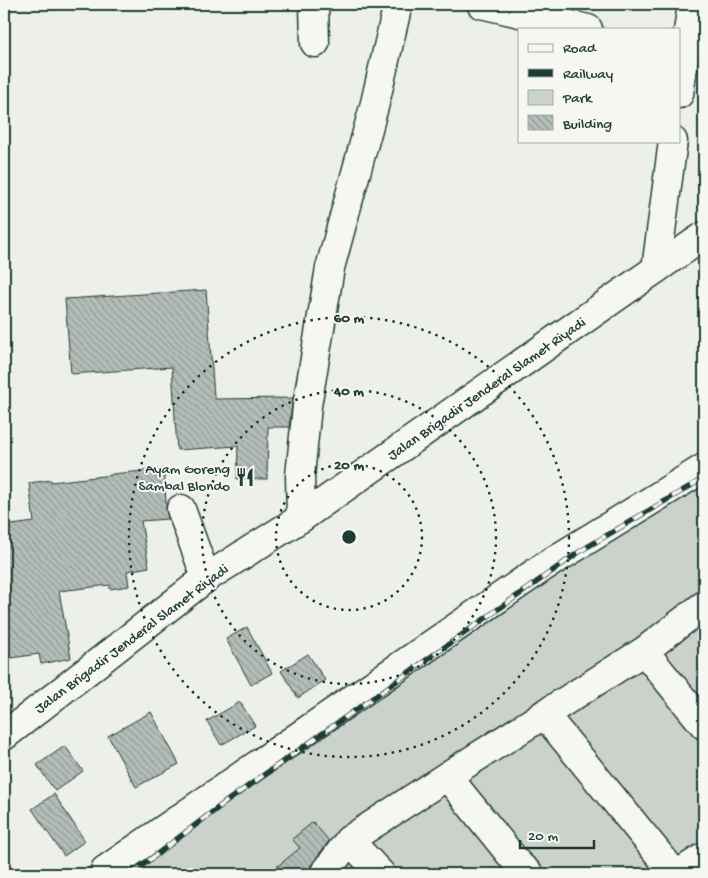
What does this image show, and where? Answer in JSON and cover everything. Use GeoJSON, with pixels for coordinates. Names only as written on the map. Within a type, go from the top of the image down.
{"type":"FeatureCollection","features":[{"type":"Feature","properties":{"kind":"street"},"geometry":{"type":"LineString","coordinates":[[314,4],[315,42]]}},
{"type":"Feature","properties":{"kind":"street"},"geometry":{"type":"LineString","coordinates":[[301,518],[300,476],[307,406],[330,268],[375,103],[398,4]]}},
{"type":"Feature","properties":{"kind":"street"},"geometry":{"type":"LineString","coordinates":[[481,4],[584,28]]}},
{"type":"Feature","properties":{"kind":"street"},"geometry":{"type":"LineString","coordinates":[[680,78],[682,46],[692,4]]}},
{"type":"Feature","properties":{"kind":"street"},"geometry":{"type":"LineString","coordinates":[[656,269],[673,142]]}},
{"type":"Feature","properties":{"kind":"street","name":"Jalan Brigadir Jenderal Slamet Riyadi"},"geometry":{"type":"LineString","coordinates":[[4,736],[206,578],[301,518],[704,236]]}},
{"type":"Feature","properties":{"kind":"street"},"geometry":{"type":"LineString","coordinates":[[105,870],[545,566],[704,468]]}},
{"type":"Feature","properties":{"kind":"street"},"geometry":{"type":"LineString","coordinates":[[181,509],[206,578]]}},
{"type":"Feature","properties":{"kind":"street"},"geometry":{"type":"LineString","coordinates":[[324,874],[349,840],[644,651],[704,605]]}},
{"type":"Feature","properties":{"kind":"street"},"geometry":{"type":"LineString","coordinates":[[644,651],[704,725]]}},
{"type":"Feature","properties":{"kind":"street"},"geometry":{"type":"LineString","coordinates":[[544,714],[676,874],[704,857]]}},
{"type":"Feature","properties":{"kind":"street"},"geometry":{"type":"LineString","coordinates":[[447,776],[518,864],[529,874]]}},
{"type":"Feature","properties":{"kind":"street"},"geometry":{"type":"LineString","coordinates":[[349,840],[381,874]]}},
{"type":"Feature","properties":{"kind":"green space"},"geometry":{"type":"Polygon","coordinates":[[[704,460],[704,874],[79,874],[348,693],[704,460]]]}},
{"type":"Feature","properties":{"kind":"building"},"geometry":{"type":"Polygon","coordinates":[[[206,290],[215,399],[293,398],[289,427],[268,427],[267,479],[237,479],[238,446],[177,450],[172,367],[71,374],[65,299],[206,290]]]}},
{"type":"Feature","properties":{"kind":"building"},"geometry":{"type":"Polygon","coordinates":[[[164,469],[168,519],[141,521],[149,567],[127,571],[129,586],[110,589],[110,585],[59,591],[71,658],[41,664],[39,654],[4,659],[4,526],[34,522],[29,483],[164,469]]]}},
{"type":"Feature","properties":{"kind":"building"},"geometry":{"type":"Polygon","coordinates":[[[247,627],[272,673],[251,685],[226,639],[247,627]]]}},
{"type":"Feature","properties":{"kind":"building"},"geometry":{"type":"Polygon","coordinates":[[[308,654],[325,680],[298,698],[281,671],[308,654]]]}},
{"type":"Feature","properties":{"kind":"building"},"geometry":{"type":"Polygon","coordinates":[[[240,702],[255,726],[221,745],[207,721],[240,702]]]}},
{"type":"Feature","properties":{"kind":"building"},"geometry":{"type":"Polygon","coordinates":[[[151,712],[179,764],[136,787],[108,736],[151,712]]]}},
{"type":"Feature","properties":{"kind":"building"},"geometry":{"type":"Polygon","coordinates":[[[65,746],[83,771],[55,791],[37,765],[65,746]]]}},
{"type":"Feature","properties":{"kind":"building"},"geometry":{"type":"Polygon","coordinates":[[[54,794],[85,841],[64,856],[32,809],[54,794]]]}},
{"type":"Feature","properties":{"kind":"building"},"geometry":{"type":"Polygon","coordinates":[[[313,822],[329,841],[311,865],[309,874],[268,874],[300,848],[292,839],[313,822]]]}},
{"type":"Feature","properties":{"kind":"railway"},"geometry":{"type":"LineString","coordinates":[[131,874],[227,801],[582,550],[704,478]]}},
{"type":"Feature","properties":{"kind":"place","name":"Ayam Goreng Sambal Blondo"},"geometry":{"type":"Point","coordinates":[245,477]}}]}
